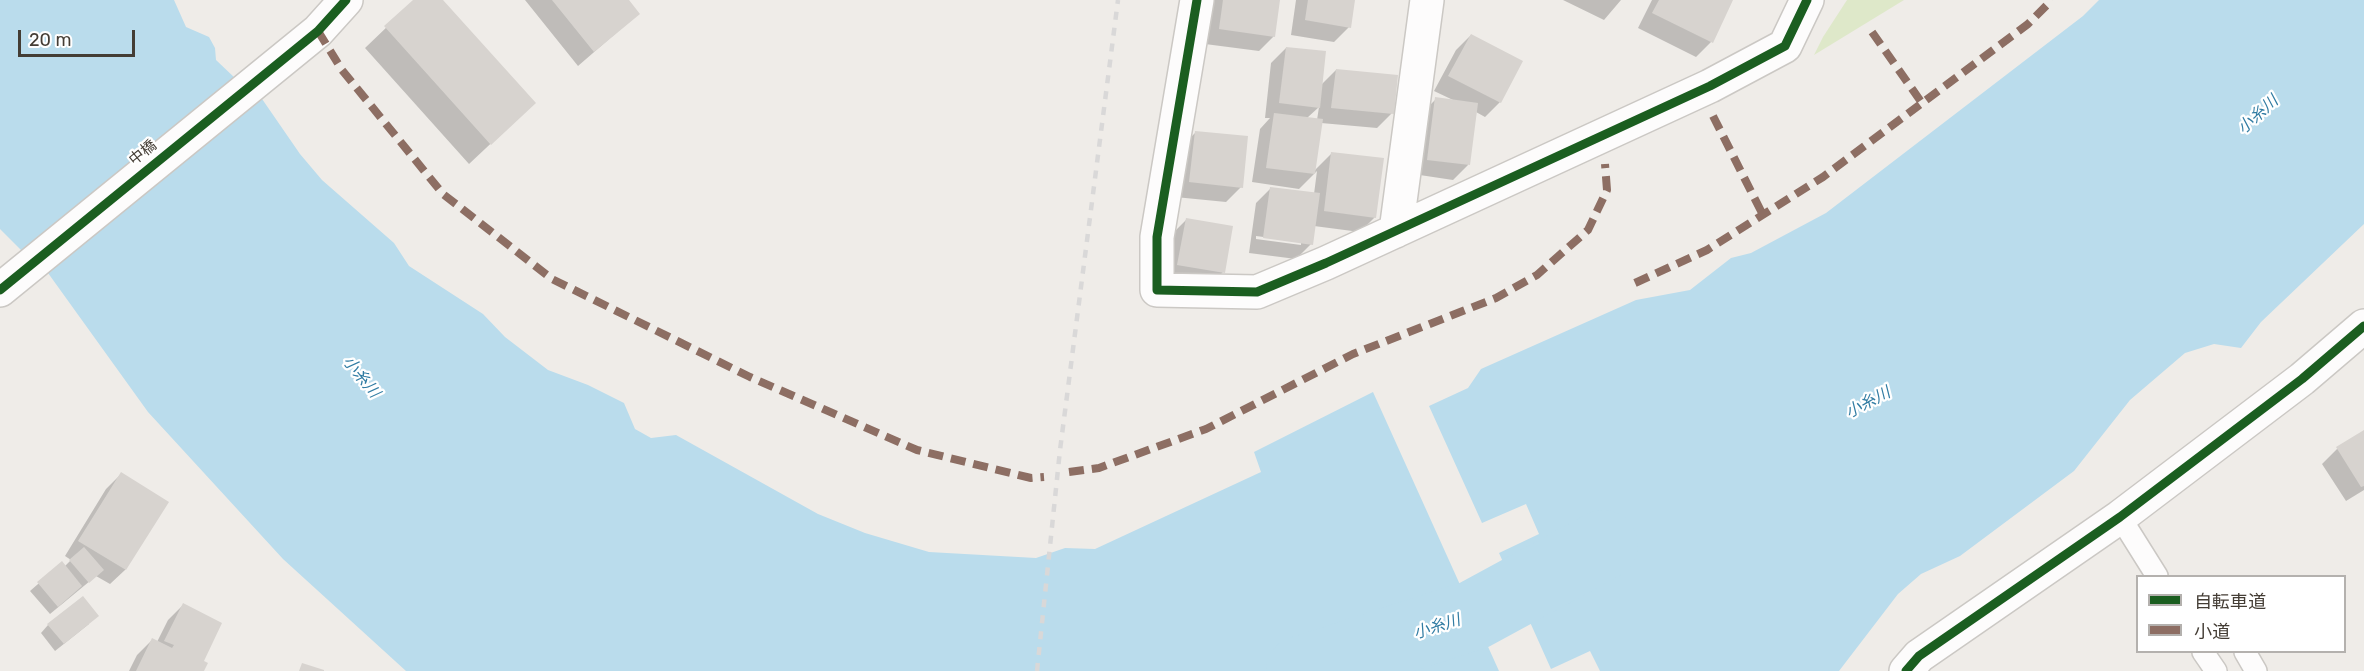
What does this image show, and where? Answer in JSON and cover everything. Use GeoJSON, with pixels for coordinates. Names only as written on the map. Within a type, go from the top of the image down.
{"type":"FeatureCollection","features":[{"type":"Feature","properties":{"kind":"street","name":"中橋"},"geometry":{"type":"LineString","coordinates":[[6,281],[289,53],[313,15],[346,0]]}},
{"type":"Feature","properties":{"kind":"street"},"geometry":{"type":"LineString","coordinates":[[1197,0],[1158,237],[1157,290],[1257,292],[1396,231],[1710,86],[1785,46],[1807,0]]}},
{"type":"Feature","properties":{"kind":"street"},"geometry":{"type":"LineString","coordinates":[[1396,231],[1427,0]]}},
{"type":"Feature","properties":{"kind":"street"},"geometry":{"type":"LineString","coordinates":[[1906,671],[1919,656],[2120,517],[2302,379],[2364,326]]}},
{"type":"Feature","properties":{"kind":"lane"},"geometry":{"type":"LineString","coordinates":[[2120,517],[2156,575]]}},
{"type":"Feature","properties":{"kind":"lane"},"geometry":{"type":"LineString","coordinates":[[2205,653],[2216,671]]}},
{"type":"Feature","properties":{"kind":"lane"},"geometry":{"type":"LineString","coordinates":[[2246,653],[2256,671]]}},
{"type":"Feature","properties":{"kind":"green space"},"geometry":{"type":"Polygon","coordinates":[[[1847,0],[1904,0],[1814,55],[1823,37],[1847,0]]]}},
{"type":"Feature","properties":{"kind":"water"},"geometry":{"type":"Polygon","coordinates":[[[0,0],[174,0],[186,27],[209,37],[215,48],[216,60],[236,79],[23,252],[0,229],[0,0]]]}},
{"type":"Feature","properties":{"kind":"water"},"geometry":{"type":"Polygon","coordinates":[[[2099,0],[2364,0],[2364,224],[2261,322],[2241,348],[2214,344],[2185,353],[2130,400],[2074,471],[1960,556],[1921,574],[1898,594],[1839,671],[1600,671],[1590,651],[1551,669],[1499,553],[1539,534],[1526,504],[1482,523],[1429,406],[1468,388],[1481,369],[1636,300],[1690,290],[1731,258],[1751,253],[1826,213],[2083,16],[2099,0]]]}},
{"type":"Feature","properties":{"kind":"water"},"geometry":{"type":"Polygon","coordinates":[[[260,96],[300,154],[322,180],[394,243],[409,266],[483,314],[505,337],[548,370],[588,385],[624,403],[635,429],[651,438],[676,435],[818,514],[865,533],[929,552],[1036,558],[1065,548],[1095,549],[1261,472],[1254,452],[1373,392],[1499,671],[406,671],[283,559],[148,412],[48,273],[260,96]]]}},
{"type":"Feature","properties":{"kind":"building"},"geometry":{"type":"Polygon","coordinates":[[[413,0],[443,0],[536,103],[491,145],[384,26],[413,0]]]}},
{"type":"Feature","properties":{"kind":"building"},"geometry":{"type":"Polygon","coordinates":[[[552,0],[629,0],[640,14],[594,52],[552,0]]]}},
{"type":"Feature","properties":{"kind":"building"},"geometry":{"type":"Polygon","coordinates":[[[1223,0],[1280,0],[1275,37],[1219,29],[1223,0]]]}},
{"type":"Feature","properties":{"kind":"building"},"geometry":{"type":"Polygon","coordinates":[[[1308,0],[1355,0],[1351,28],[1305,20],[1308,0]]]}},
{"type":"Feature","properties":{"kind":"building"},"geometry":{"type":"Polygon","coordinates":[[[1659,0],[1733,0],[1713,43],[1652,13],[1659,0]]]}},
{"type":"Feature","properties":{"kind":"building"},"geometry":{"type":"Polygon","coordinates":[[[1471,34],[1523,61],[1501,103],[1448,76],[1471,34]]]}},
{"type":"Feature","properties":{"kind":"building"},"geometry":{"type":"Polygon","coordinates":[[[1286,47],[1326,51],[1320,108],[1279,103],[1286,47]]]}},
{"type":"Feature","properties":{"kind":"building"},"geometry":{"type":"Polygon","coordinates":[[[1336,69],[1398,75],[1394,114],[1331,108],[1336,69]]]}},
{"type":"Feature","properties":{"kind":"building"},"geometry":{"type":"Polygon","coordinates":[[[1435,97],[1478,103],[1470,165],[1427,160],[1435,97]]]}},
{"type":"Feature","properties":{"kind":"building"},"geometry":{"type":"Polygon","coordinates":[[[1274,113],[1323,119],[1315,174],[1266,168],[1274,113]]]}},
{"type":"Feature","properties":{"kind":"building"},"geometry":{"type":"Polygon","coordinates":[[[1195,131],[1248,136],[1243,188],[1189,182],[1195,131]]]}},
{"type":"Feature","properties":{"kind":"building"},"geometry":{"type":"Polygon","coordinates":[[[1331,152],[1384,158],[1376,218],[1324,211],[1331,152]]]}},
{"type":"Feature","properties":{"kind":"building"},"geometry":{"type":"Polygon","coordinates":[[[1270,187],[1320,193],[1313,245],[1263,238],[1270,187]]]}},
{"type":"Feature","properties":{"kind":"building"},"geometry":{"type":"Polygon","coordinates":[[[1186,218],[1233,226],[1225,273],[1177,265],[1186,218]]]}},
{"type":"Feature","properties":{"kind":"building"},"geometry":{"type":"Polygon","coordinates":[[[2364,430],[2364,486],[2361,487],[2336,447],[2364,430]]]}},
{"type":"Feature","properties":{"kind":"building"},"geometry":{"type":"Polygon","coordinates":[[[121,472],[169,502],[126,570],[78,541],[121,472]]]}},
{"type":"Feature","properties":{"kind":"building"},"geometry":{"type":"Polygon","coordinates":[[[84,547],[104,570],[89,583],[69,560],[84,547]]]}},
{"type":"Feature","properties":{"kind":"building"},"geometry":{"type":"Polygon","coordinates":[[[62,561],[82,586],[58,607],[37,582],[62,561]]]}},
{"type":"Feature","properties":{"kind":"building"},"geometry":{"type":"Polygon","coordinates":[[[83,596],[99,616],[64,644],[47,624],[83,596]]]}},
{"type":"Feature","properties":{"kind":"building"},"geometry":{"type":"Polygon","coordinates":[[[183,603],[222,623],[204,661],[208,663],[204,671],[136,671],[152,638],[172,648],[174,645],[164,641],[183,603]]]}},
{"type":"Feature","properties":{"kind":"building"},"geometry":{"type":"Polygon","coordinates":[[[302,663],[324,670],[324,671],[299,671],[302,663]]]}},
{"type":"Feature","properties":{"kind":"waterway","name":"小糸川"},"geometry":{"type":"LineString","coordinates":[[1301,671],[1474,615],[1603,545]]}},
{"type":"Feature","properties":{"kind":"railway"},"geometry":{"type":"LineString","coordinates":[[1037,671],[1060,450],[1118,0]]}},
{"type":"Feature","properties":{"kind":"marked path"},"geometry":{"type":"LineString","coordinates":[[1635,283],[1707,250],[1823,177],[2028,24],[2052,0]]}},
{"type":"Feature","properties":{"kind":"marked path"},"geometry":{"type":"LineString","coordinates":[[318,31],[342,70],[443,194],[552,279],[750,377],[917,450],[1031,478],[1044,477]]}},
{"type":"Feature","properties":{"kind":"marked path"},"geometry":{"type":"LineString","coordinates":[[1872,32],[1922,103]]}},
{"type":"Feature","properties":{"kind":"marked path"},"geometry":{"type":"LineString","coordinates":[[1713,116],[1763,215]]}},
{"type":"Feature","properties":{"kind":"marked path"},"geometry":{"type":"LineString","coordinates":[[1069,472],[1099,468],[1206,429],[1353,354],[1496,298],[1537,275],[1588,230],[1607,190],[1605,164]]}},
{"type":"Feature","properties":{"kind":"cycle path"},"geometry":{"type":"LineString","coordinates":[[0,290],[318,31],[346,0]]}},
{"type":"Feature","properties":{"kind":"cycle path"},"geometry":{"type":"LineString","coordinates":[[1197,0],[1157,237],[1157,290],[1257,292],[1326,263],[1710,86],[1785,46],[1807,0]]}},
{"type":"Feature","properties":{"kind":"cycle path"},"geometry":{"type":"LineString","coordinates":[[1906,671],[1919,656],[2120,517],[2302,379],[2364,326]]}}]}
